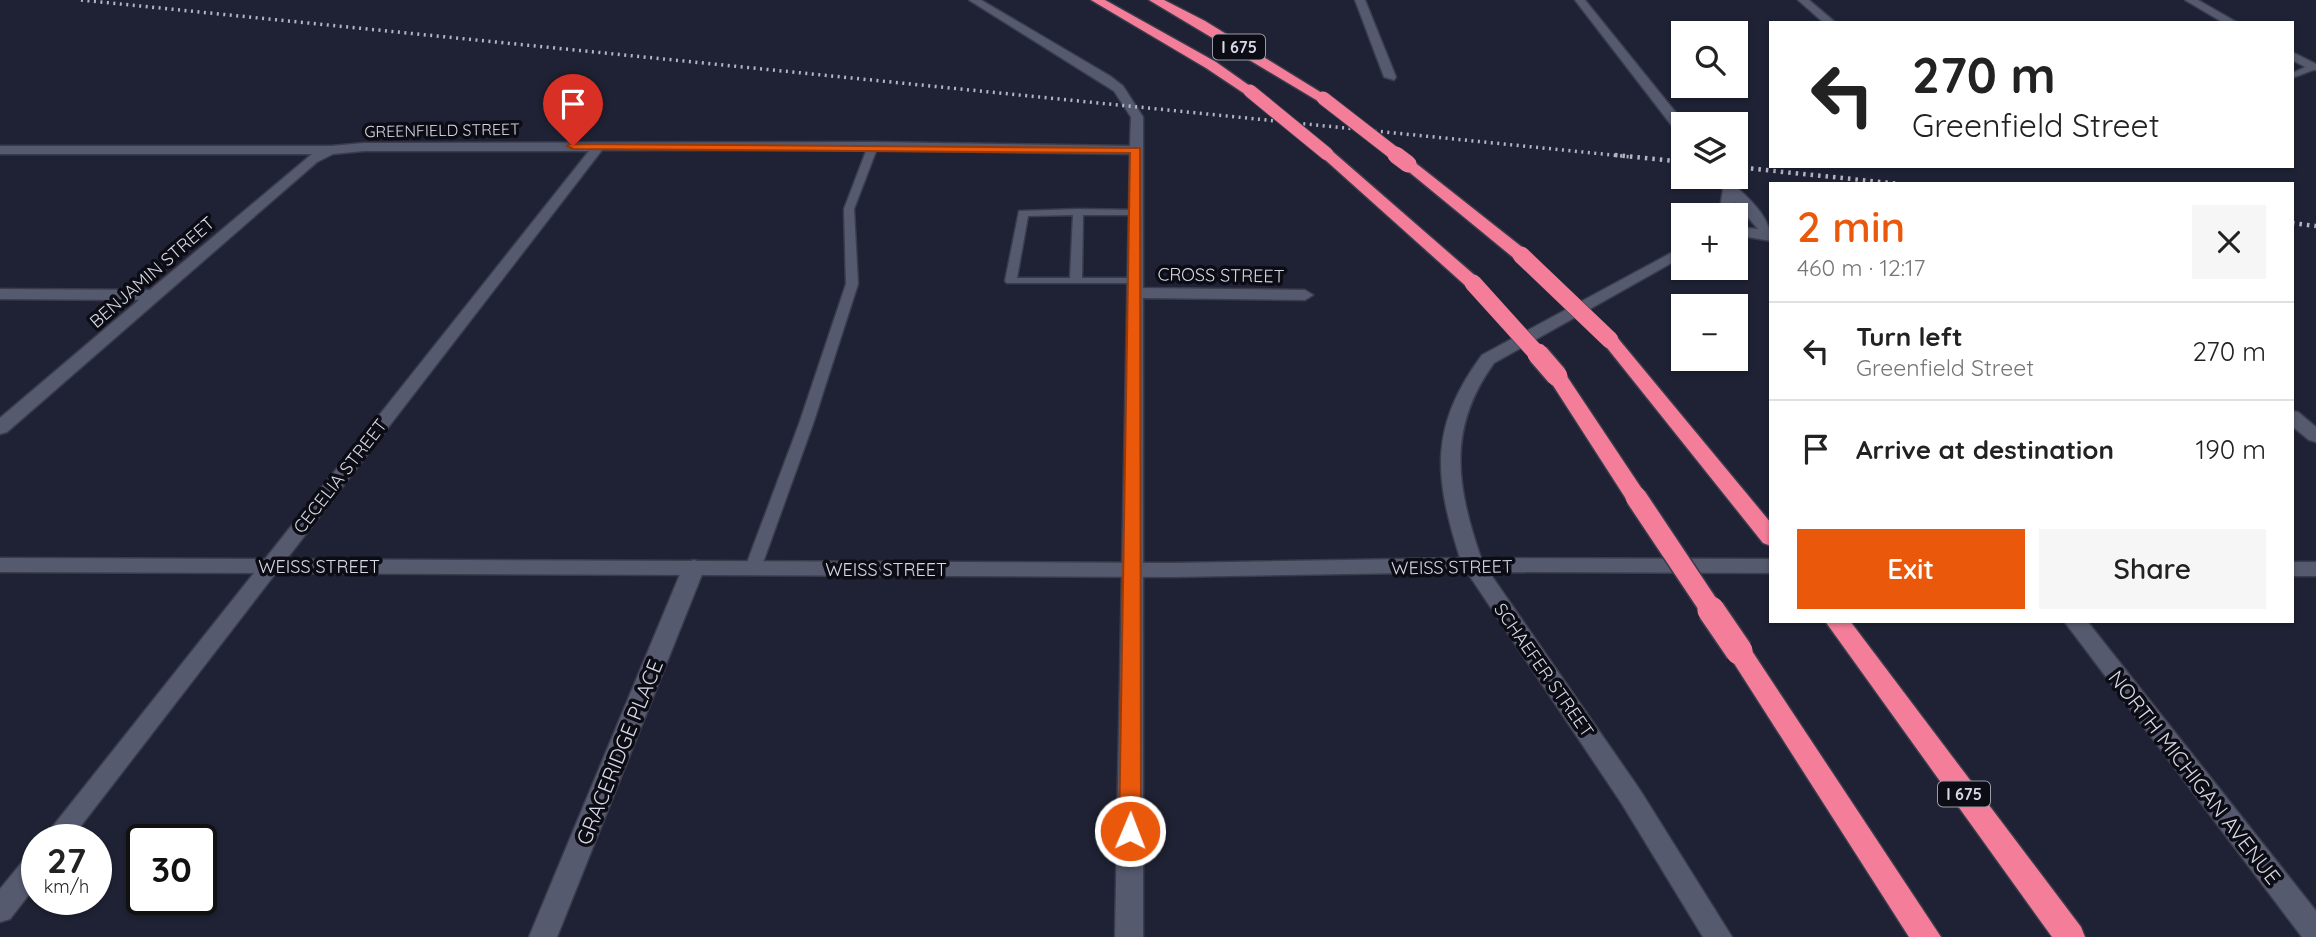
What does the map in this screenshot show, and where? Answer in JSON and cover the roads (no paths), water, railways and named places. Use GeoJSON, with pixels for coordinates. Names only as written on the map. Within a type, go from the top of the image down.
{"type":"FeatureCollection","features":[{"type":"Feature","properties":{"kind":"highway","name":"I 675"},"geometry":{"type":"LineString","coordinates":[[1097,0],[1211,65],[1250,91],[1327,154],[1473,283],[1557,376],[1926,937]]}},
{"type":"Feature","properties":{"kind":"highway","name":"I 675"},"geometry":{"type":"LineString","coordinates":[[1155,0],[1201,24],[1323,98],[1521,255],[1610,340],[1769,535]]}},
{"type":"Feature","properties":{"kind":"highway","name":"I 675"},"geometry":{"type":"LineString","coordinates":[[1839,623],[2070,937]]}},
{"type":"Feature","properties":{"kind":"highway"},"geometry":{"type":"LineString","coordinates":[[2042,900],[2077,937]]}},
{"type":"Feature","properties":{"kind":"street"},"geometry":{"type":"LineString","coordinates":[[974,0],[1119,89],[1137,117],[1129,937]]}},
{"type":"Feature","properties":{"kind":"street"},"geometry":{"type":"LineString","coordinates":[[1360,0],[1390,77]]}},
{"type":"Feature","properties":{"kind":"street"},"geometry":{"type":"LineString","coordinates":[[1580,0],[1671,116]]}},
{"type":"Feature","properties":{"kind":"street"},"geometry":{"type":"LineString","coordinates":[[1803,0],[1829,21]]}},
{"type":"Feature","properties":{"kind":"street"},"geometry":{"type":"LineString","coordinates":[[2190,0],[2229,21]]}},
{"type":"Feature","properties":{"kind":"street"},"geometry":{"type":"LineString","coordinates":[[2294,56],[2313,67]]}},
{"type":"Feature","properties":{"kind":"street","name":"CECELIA STREET"},"geometry":{"type":"LineString","coordinates":[[68,824],[599,146]]}},
{"type":"Feature","properties":{"kind":"street","name":"GREENFIELD STREET"},"geometry":{"type":"LineString","coordinates":[[0,150],[873,146],[1136,150]]}},
{"type":"Feature","properties":{"kind":"street","name":"BENJAMIN STREET"},"geometry":{"type":"LineString","coordinates":[[0,428],[312,159],[331,150]]}},
{"type":"Feature","properties":{"kind":"street"},"geometry":{"type":"LineString","coordinates":[[1728,203],[1730,190]]}},
{"type":"Feature","properties":{"kind":"street"},"geometry":{"type":"LineString","coordinates":[[1730,190],[1754,213],[1769,235]]}},
{"type":"Feature","properties":{"kind":"street"},"geometry":{"type":"LineString","coordinates":[[1748,233],[1769,236]]}},
{"type":"Feature","properties":{"kind":"street","name":"SCHAEFER STREET"},"geometry":{"type":"LineString","coordinates":[[1671,257],[1488,359],[1471,379],[1450,442],[1448,475],[1457,522],[1473,565],[1632,797],[1718,937]]}},
{"type":"Feature","properties":{"kind":"street","name":"CROSS STREET"},"geometry":{"type":"LineString","coordinates":[[1137,287],[1305,295]]}},
{"type":"Feature","properties":{"kind":"street"},"geometry":{"type":"LineString","coordinates":[[0,294],[154,295]]}},
{"type":"Feature","properties":{"kind":"street"},"geometry":{"type":"LineString","coordinates":[[2294,418],[2316,436]]}},
{"type":"Feature","properties":{"kind":"street","name":"WEISS STREET"},"geometry":{"type":"LineString","coordinates":[[0,565],[1133,570],[1473,565],[1769,566]]}},
{"type":"Feature","properties":{"kind":"street","name":"GRACERIDGE PLACE"},"geometry":{"type":"LineString","coordinates":[[543,937],[694,567]]}},
{"type":"Feature","properties":{"kind":"street"},"geometry":{"type":"LineString","coordinates":[[2294,569],[2316,569]]}},
{"type":"Feature","properties":{"kind":"street","name":"NORTH MICHIGAN AVENUE"},"geometry":{"type":"LineString","coordinates":[[2077,623],[2316,933]]}},
{"type":"Feature","properties":{"kind":"street"},"geometry":{"type":"LineString","coordinates":[[0,910],[21,883]]}},
{"type":"Feature","properties":{"kind":"lane"},"geometry":{"type":"LineString","coordinates":[[2294,75],[2313,67]]}},
{"type":"Feature","properties":{"kind":"lane"},"geometry":{"type":"LineString","coordinates":[[753,568],[806,424],[852,284],[849,209],[873,146]]}},
{"type":"Feature","properties":{"kind":"lane"},"geometry":{"type":"LineString","coordinates":[[1076,281],[1079,212]]}},
{"type":"Feature","properties":{"kind":"lane"},"geometry":{"type":"LineString","coordinates":[[1136,212],[1023,213],[1012,281],[1076,281],[1137,287]]}},
{"type":"Feature","properties":{"kind":"railway"},"geometry":{"type":"LineString","coordinates":[[81,0],[1632,157]]}},
{"type":"Feature","properties":{"kind":"railway"},"geometry":{"type":"LineString","coordinates":[[1615,155],[1671,161]]}},
{"type":"Feature","properties":{"kind":"railway"},"geometry":{"type":"LineString","coordinates":[[1748,168],[1881,182]]}},
{"type":"Feature","properties":{"kind":"railway"},"geometry":{"type":"LineString","coordinates":[[2294,223],[2316,226]]}}]}
